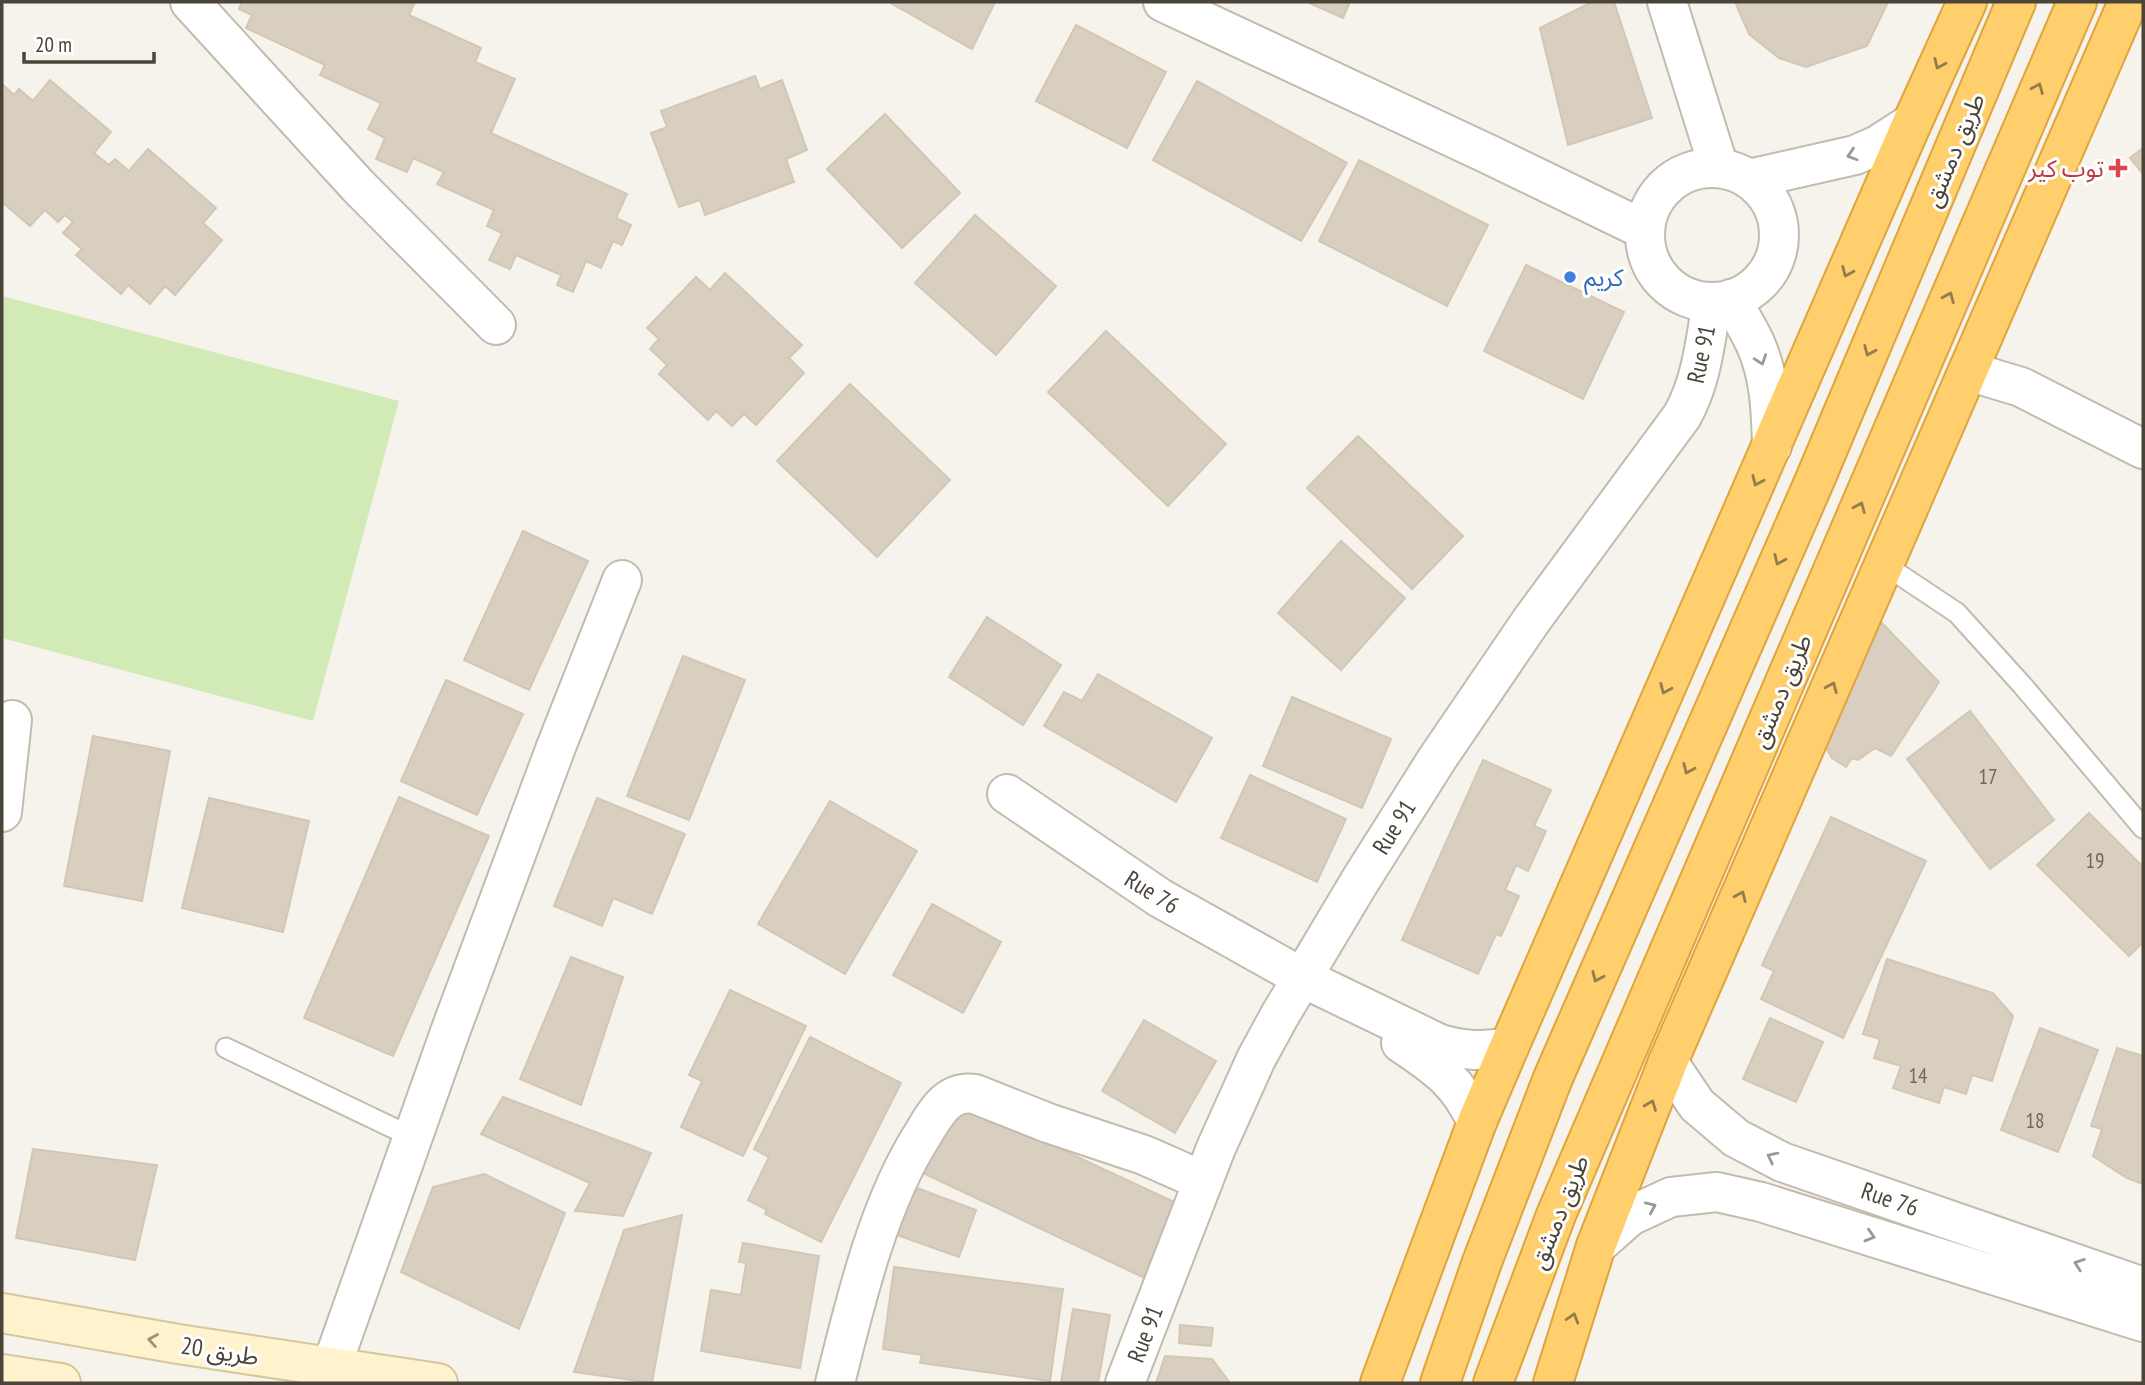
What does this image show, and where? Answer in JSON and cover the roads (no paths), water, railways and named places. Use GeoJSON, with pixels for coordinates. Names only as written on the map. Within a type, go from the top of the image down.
{"type":"FeatureCollection","features":[{"type":"Feature","properties":{"kind":"highway"},"geometry":{"type":"LineString","coordinates":[[1380,1383],[1477,1122],[1912,122],[1967,2]]}},
{"type":"Feature","properties":{"kind":"highway"},"geometry":{"type":"LineString","coordinates":[[1553,1383],[1596,1246],[1668,1062],[2128,2]]}},
{"type":"Feature","properties":{"kind":"highway","name":"طريق دمشق"},"geometry":{"type":"LineString","coordinates":[[1440,1383],[1482,1262],[1553,1078],[1814,481],[2013,9]]}},
{"type":"Feature","properties":{"kind":"highway","name":"طريق دمشق"},"geometry":{"type":"LineString","coordinates":[[1493,1383],[1556,1215],[2070,17]]}},
{"type":"Feature","properties":{"kind":"main road","name":"طريق 20"},"geometry":{"type":"LineString","coordinates":[[2,1313],[178,1345],[438,1383]]}},
{"type":"Feature","properties":{"kind":"main road"},"geometry":{"type":"LineString","coordinates":[[2,1374],[61,1383]]}},
{"type":"Feature","properties":{"kind":"street"},"geometry":{"type":"LineString","coordinates":[[190,2],[358,187],[496,325]]}},
{"type":"Feature","properties":{"kind":"street"},"geometry":{"type":"LineString","coordinates":[[1163,2],[1645,230]]}},
{"type":"Feature","properties":{"kind":"street"},"geometry":{"type":"LineString","coordinates":[[1667,2],[1734,174],[1763,191],[1773,208],[1778,226],[1778,245],[1773,263],[1762,279],[1748,291],[1721,301],[1693,300],[1676,293],[1662,281],[1651,266],[1645,230],[1649,209],[1661,191],[1678,177],[1698,169],[1734,174],[1855,155],[1878,145],[1912,122]]}},
{"type":"Feature","properties":{"kind":"street"},"geometry":{"type":"LineString","coordinates":[[2113,37],[2143,10]]}},
{"type":"Feature","properties":{"kind":"street"},"geometry":{"type":"LineString","coordinates":[[1721,301],[1755,342],[1769,391],[1772,446]]}},
{"type":"Feature","properties":{"kind":"street","name":"Rue 91"},"geometry":{"type":"LineString","coordinates":[[1125,1383],[1203,1181],[1256,1059],[1360,881],[1445,747],[1531,621],[1682,416],[1698,379],[1721,301]]}},
{"type":"Feature","properties":{"kind":"street"},"geometry":{"type":"LineString","coordinates":[[1968,371],[2021,387],[2143,449]]}},
{"type":"Feature","properties":{"kind":"street"},"geometry":{"type":"LineString","coordinates":[[331,1368],[412,1137],[555,747],[622,580]]}},
{"type":"Feature","properties":{"kind":"street"},"geometry":{"type":"LineString","coordinates":[[2,812],[12,719]]}},
{"type":"Feature","properties":{"kind":"street","name":"Rue 76"},"geometry":{"type":"LineString","coordinates":[[1007,794],[1160,898],[1303,978],[1440,1044],[1463,1050],[1486,1051],[1509,1047]]}},
{"type":"Feature","properties":{"kind":"street","name":"Rue 76"},"geometry":{"type":"LineString","coordinates":[[1303,978],[1435,1066],[1453,1082],[1467,1100],[1477,1122]]}},
{"type":"Feature","properties":{"kind":"street","name":"Rue 76"},"geometry":{"type":"LineString","coordinates":[[1668,1062],[1697,1105],[1736,1138],[1782,1162],[2143,1287]]}},
{"type":"Feature","properties":{"kind":"street"},"geometry":{"type":"LineString","coordinates":[[835,1383],[863,1280],[899,1180],[915,1146],[933,1119],[943,1105],[955,1097],[964,1093],[975,1094],[1048,1123],[1144,1154],[1203,1181]]}},
{"type":"Feature","properties":{"kind":"street"},"geometry":{"type":"LineString","coordinates":[[1811,1217],[1826,1177]]}},
{"type":"Feature","properties":{"kind":"street","name":"Rue 76"},"geometry":{"type":"LineString","coordinates":[[1596,1246],[1630,1216],[1671,1198],[1717,1192],[1811,1217],[2143,1322]]}},
{"type":"Feature","properties":{"kind":"street","name":"Rue 76"},"geometry":{"type":"LineString","coordinates":[[2041,1290],[2143,1301]]}},
{"type":"Feature","properties":{"kind":"lane"},"geometry":{"type":"LineString","coordinates":[[1885,565],[1957,613],[2023,686],[2143,828]]}},
{"type":"Feature","properties":{"kind":"lane"},"geometry":{"type":"LineString","coordinates":[[226,1048],[412,1137]]}},
{"type":"Feature","properties":{"kind":"place","name":"توب كير"},"geometry":{"type":"Point","coordinates":[2118,168]}},
{"type":"Feature","properties":{"kind":"place","name":"كريم"},"geometry":{"type":"Point","coordinates":[1570,277]}}]}
